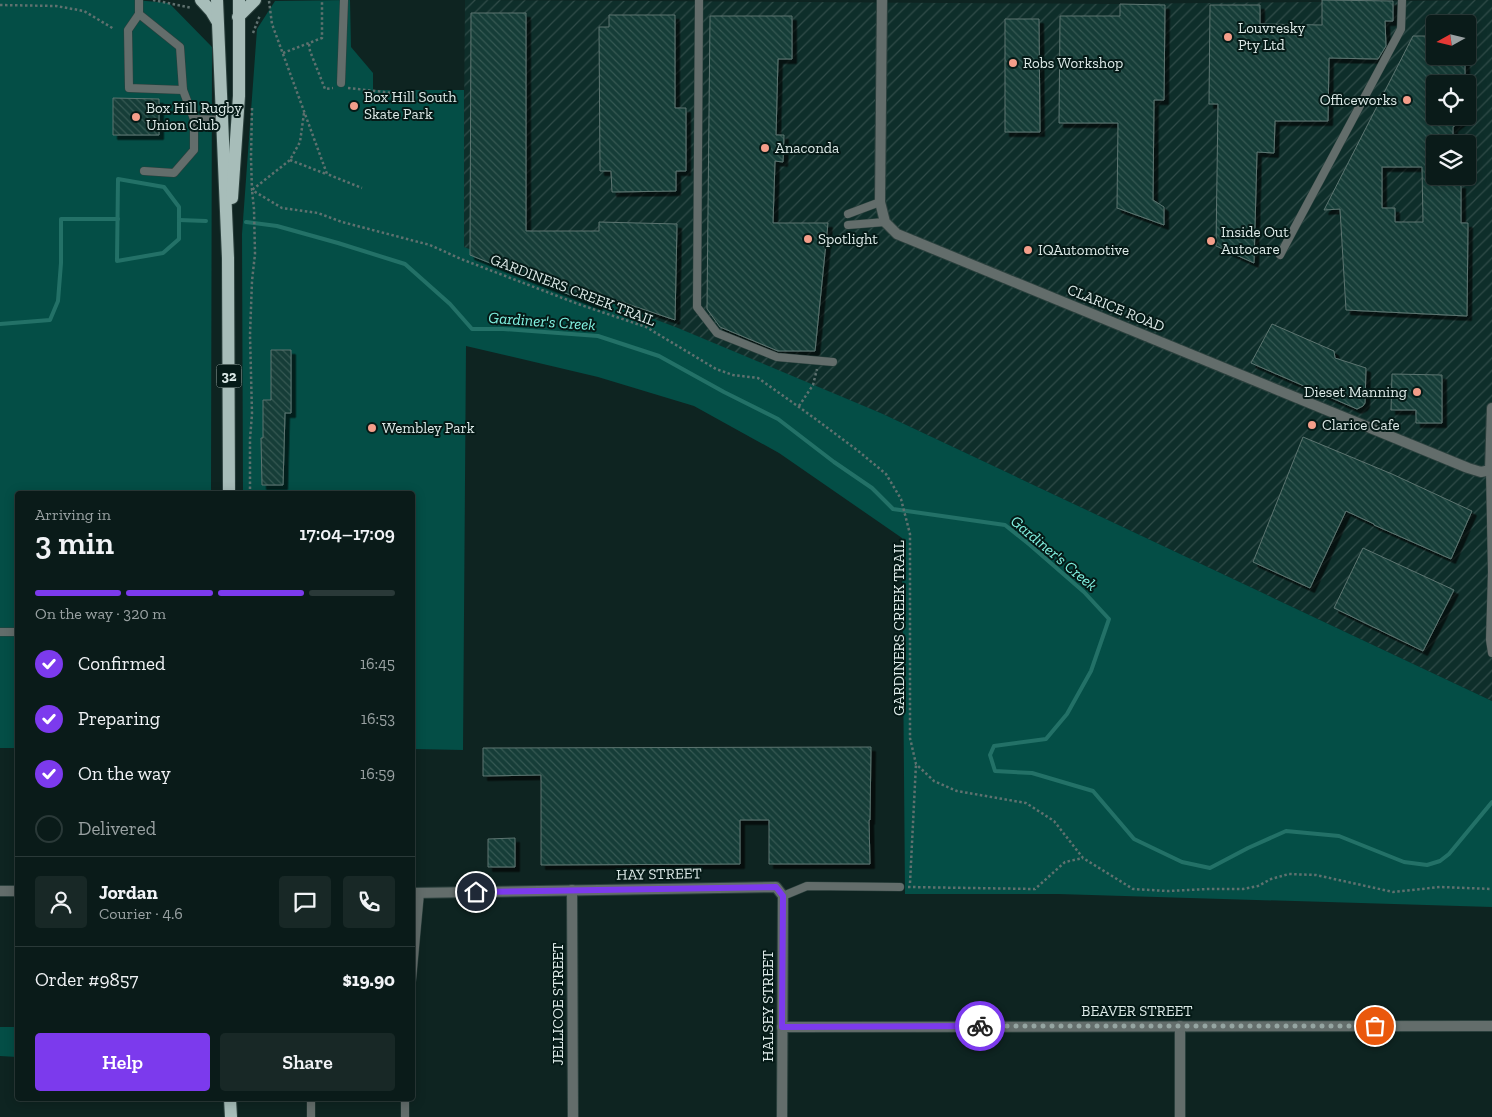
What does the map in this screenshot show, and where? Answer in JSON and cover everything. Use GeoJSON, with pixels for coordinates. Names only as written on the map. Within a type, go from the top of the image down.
{"type":"FeatureCollection","features":[{"type":"Feature","properties":{"kind":"main road","name":"32"},"geometry":{"type":"LineString","coordinates":[[216,0],[228,258],[229,491]]}},
{"type":"Feature","properties":{"kind":"main road","name":"32"},"geometry":{"type":"LineString","coordinates":[[228,258],[239,96],[238,0]]}},
{"type":"Feature","properties":{"kind":"main road"},"geometry":{"type":"LineString","coordinates":[[238,17],[255,0]]}},
{"type":"Feature","properties":{"kind":"main road"},"geometry":{"type":"LineString","coordinates":[[199,2],[211,10],[217,21]]}},
{"type":"Feature","properties":{"kind":"main road"},"geometry":{"type":"LineString","coordinates":[[230,1101],[231,1117]]}},
{"type":"Feature","properties":{"kind":"street"},"geometry":{"type":"LineString","coordinates":[[882,0],[880,202],[885,222]]}},
{"type":"Feature","properties":{"kind":"street","name":"CLARICE ROAD"},"geometry":{"type":"LineString","coordinates":[[885,222],[897,234],[1450,461],[1481,472],[1490,470]]}},
{"type":"Feature","properties":{"kind":"street"},"geometry":{"type":"LineString","coordinates":[[1490,470],[1492,408]]}},
{"type":"Feature","properties":{"kind":"street","name":"HAY STREET"},"geometry":{"type":"LineString","coordinates":[[416,893],[776,887],[783,896]]}},
{"type":"Feature","properties":{"kind":"street","name":"JELLICOE STREET"},"geometry":{"type":"LineString","coordinates":[[572,890],[573,1117]]}},
{"type":"Feature","properties":{"kind":"street"},"geometry":{"type":"LineString","coordinates":[[0,891],[15,891]]}},
{"type":"Feature","properties":{"kind":"street","name":"HALSEY STREET"},"geometry":{"type":"LineString","coordinates":[[782,1117],[783,896]]}},
{"type":"Feature","properties":{"kind":"street"},"geometry":{"type":"LineString","coordinates":[[1180,1026],[1180,1117]]}},
{"type":"Feature","properties":{"kind":"street","name":"BEAVER STREET"},"geometry":{"type":"LineString","coordinates":[[782,1027],[1492,1026]]}},
{"type":"Feature","properties":{"kind":"lane"},"geometry":{"type":"LineString","coordinates":[[138,0],[139,14],[128,30],[129,88],[183,90]]}},
{"type":"Feature","properties":{"kind":"lane"},"geometry":{"type":"LineString","coordinates":[[341,83],[344,0]]}},
{"type":"Feature","properties":{"kind":"lane"},"geometry":{"type":"LineString","coordinates":[[699,0],[696,307],[718,333],[777,356],[833,362]]}},
{"type":"Feature","properties":{"kind":"lane"},"geometry":{"type":"LineString","coordinates":[[1280,256],[1401,29],[1402,0]]}},
{"type":"Feature","properties":{"kind":"lane"},"geometry":{"type":"LineString","coordinates":[[139,14],[180,47],[183,90],[194,119],[194,150],[174,172],[144,171]]}},
{"type":"Feature","properties":{"kind":"lane"},"geometry":{"type":"LineString","coordinates":[[194,119],[221,120]]}},
{"type":"Feature","properties":{"kind":"lane"},"geometry":{"type":"LineString","coordinates":[[848,214],[880,202]]}},
{"type":"Feature","properties":{"kind":"lane"},"geometry":{"type":"LineString","coordinates":[[848,224],[885,222]]}},
{"type":"Feature","properties":{"kind":"lane"},"geometry":{"type":"LineString","coordinates":[[1490,470],[1492,572],[1490,640],[1492,653]]}},
{"type":"Feature","properties":{"kind":"lane"},"geometry":{"type":"LineString","coordinates":[[0,632],[15,632]]}},
{"type":"Feature","properties":{"kind":"lane"},"geometry":{"type":"LineString","coordinates":[[783,896],[807,886],[900,887]]}},
{"type":"Feature","properties":{"kind":"lane"},"geometry":{"type":"LineString","coordinates":[[415,915],[416,893]]}},
{"type":"Feature","properties":{"kind":"lane"},"geometry":{"type":"LineString","coordinates":[[311,1101],[311,1117]]}},
{"type":"Feature","properties":{"kind":"lane"},"geometry":{"type":"LineString","coordinates":[[405,1101],[405,1117]]}},
{"type":"Feature","properties":{"kind":"path"},"geometry":{"type":"LineString","coordinates":[[153,0],[193,8],[199,2]]}},
{"type":"Feature","properties":{"kind":"path"},"geometry":{"type":"LineString","coordinates":[[283,53],[322,38],[322,0]]}},
{"type":"Feature","properties":{"kind":"path"},"geometry":{"type":"LineString","coordinates":[[267,1],[272,24],[327,174]]}},
{"type":"Feature","properties":{"kind":"path"},"geometry":{"type":"LineString","coordinates":[[250,38],[267,1]]}},
{"type":"Feature","properties":{"kind":"path"},"geometry":{"type":"LineString","coordinates":[[0,4],[56,6],[84,11],[114,29]]}},
{"type":"Feature","properties":{"kind":"path"},"geometry":{"type":"LineString","coordinates":[[250,491],[252,414],[250,335],[255,254],[251,158],[252,106]]}},
{"type":"Feature","properties":{"kind":"path"},"geometry":{"type":"LineString","coordinates":[[252,190],[290,160],[300,142],[304,113]]}},
{"type":"Feature","properties":{"kind":"path"},"geometry":{"type":"LineString","coordinates":[[290,160],[362,188]]}},
{"type":"Feature","properties":{"kind":"path","name":"GARDINERS CREEK TRAIL"},"geometry":{"type":"LineString","coordinates":[[252,190],[282,208],[318,213],[342,222],[430,246],[569,300],[646,327],[716,369],[733,375],[758,378],[857,450],[886,474],[901,499],[910,534],[910,738],[916,764],[910,887]]}},
{"type":"Feature","properties":{"kind":"path"},"geometry":{"type":"LineString","coordinates":[[799,407],[816,378]]}},
{"type":"Feature","properties":{"kind":"path"},"geometry":{"type":"LineString","coordinates":[[916,764],[934,781],[957,791],[1026,803],[1054,821],[1083,858],[1133,889],[1167,891],[1243,889],[1258,886],[1271,879],[1289,874],[1316,875],[1392,892],[1440,887],[1492,889]]}},
{"type":"Feature","properties":{"kind":"path"},"geometry":{"type":"LineString","coordinates":[[900,887],[1035,889],[1065,862],[1083,858]]}},
{"type":"Feature","properties":{"kind":"shaded area"},"geometry":{"type":"Polygon","coordinates":[[[465,0],[1120,4],[1492,0],[1492,701],[883,414],[463,247],[465,0]]]}},
{"type":"Feature","properties":{"kind":"green space"},"geometry":{"type":"Polygon","coordinates":[[[0,0],[135,0],[169,3],[212,47],[211,491],[15,491],[15,748],[0,748],[0,0]]]}},
{"type":"Feature","properties":{"kind":"green space"},"geometry":{"type":"Polygon","coordinates":[[[350,0],[351,47],[373,73],[373,90],[464,90],[464,247],[678,328],[883,414],[1492,701],[1492,907],[1058,894],[905,894],[902,538],[779,453],[694,406],[598,377],[466,346],[463,750],[415,749],[415,491],[243,491],[242,234],[257,29],[275,1],[350,0]]]}},
{"type":"Feature","properties":{"kind":"green space"},"geometry":{"type":"Polygon","coordinates":[[[0,1027],[15,1027],[15,1057],[0,1056],[0,1027]]]}},
{"type":"Feature","properties":{"kind":"building"},"geometry":{"type":"Polygon","coordinates":[[[1322,0],[1393,1],[1393,21],[1385,21],[1386,46],[1378,59],[1329,58],[1328,121],[1275,121],[1274,153],[1257,152],[1254,263],[1216,246],[1218,104],[1209,104],[1210,5],[1260,5],[1260,24],[1322,25],[1322,0]]]}},
{"type":"Feature","properties":{"kind":"building"},"geometry":{"type":"Polygon","coordinates":[[[1120,4],[1165,5],[1164,100],[1154,100],[1153,200],[1164,207],[1164,225],[1117,208],[1118,123],[1059,123],[1060,16],[1120,16],[1120,4]]]}},
{"type":"Feature","properties":{"kind":"building"},"geometry":{"type":"Polygon","coordinates":[[[471,13],[526,13],[526,231],[599,231],[599,222],[677,224],[675,320],[598,294],[598,306],[470,255],[471,13]]]}},
{"type":"Feature","properties":{"kind":"building"},"geometry":{"type":"Polygon","coordinates":[[[609,15],[675,15],[675,108],[686,108],[686,171],[676,171],[676,191],[612,192],[611,171],[600,171],[599,27],[609,27],[609,15]]]}},
{"type":"Feature","properties":{"kind":"building"},"geometry":{"type":"Polygon","coordinates":[[[710,16],[792,16],[792,59],[778,59],[776,135],[784,135],[783,162],[775,161],[773,223],[828,223],[815,351],[778,351],[720,327],[707,309],[710,16]]]}},
{"type":"Feature","properties":{"kind":"building"},"geometry":{"type":"Polygon","coordinates":[[[1005,19],[1039,19],[1040,132],[1005,132],[1005,19]]]}},
{"type":"Feature","properties":{"kind":"building"},"geometry":{"type":"Polygon","coordinates":[[[1413,36],[1426,36],[1426,65],[1465,65],[1465,75],[1426,75],[1426,125],[1456,125],[1453,127],[1453,135],[1426,135],[1426,185],[1461,185],[1461,223],[1468,223],[1467,316],[1346,310],[1340,209],[1324,210],[1413,36]],[[1382,167],[1382,208],[1395,208],[1395,222],[1423,222],[1422,167],[1382,167]]]}},
{"type":"Feature","properties":{"kind":"building","name":"Box Hill Rugby Union Club"},"geometry":{"type":"Polygon","coordinates":[[[113,98],[159,99],[159,135],[113,135],[113,98]]]}},
{"type":"Feature","properties":{"kind":"building"},"geometry":{"type":"Polygon","coordinates":[[[1272,324],[1334,351],[1335,358],[1366,368],[1365,403],[1363,406],[1357,409],[1251,363],[1272,324]]]}},
{"type":"Feature","properties":{"kind":"building"},"geometry":{"type":"Polygon","coordinates":[[[271,350],[291,350],[291,413],[285,413],[283,485],[262,485],[261,438],[263,438],[263,400],[271,400],[271,350]]]}},
{"type":"Feature","properties":{"kind":"building","name":"Dieset Manning"},"geometry":{"type":"Polygon","coordinates":[[[1392,374],[1442,375],[1442,423],[1416,423],[1416,410],[1391,410],[1392,374]]]}},
{"type":"Feature","properties":{"kind":"building"},"geometry":{"type":"Polygon","coordinates":[[[1303,437],[1392,474],[1472,511],[1451,559],[1346,511],[1310,588],[1253,562],[1303,437]]]}},
{"type":"Feature","properties":{"kind":"building"},"geometry":{"type":"Polygon","coordinates":[[[1363,548],[1454,590],[1423,651],[1334,608],[1363,548]]]}},
{"type":"Feature","properties":{"kind":"building"},"geometry":{"type":"Polygon","coordinates":[[[871,747],[870,864],[769,864],[769,820],[740,820],[740,864],[541,865],[541,775],[483,776],[483,748],[871,747]]]}},
{"type":"Feature","properties":{"kind":"building"},"geometry":{"type":"Polygon","coordinates":[[[515,838],[515,867],[488,867],[488,839],[515,838]]]}},
{"type":"Feature","properties":{"kind":"waterway","name":"Gardiner's Creek"},"geometry":{"type":"LineString","coordinates":[[118,179],[164,187],[179,207],[179,239],[163,253],[117,261],[118,179]]}},
{"type":"Feature","properties":{"kind":"waterway","name":"Gardiner's Creek"},"geometry":{"type":"LineString","coordinates":[[0,324],[50,320],[58,301],[61,263],[61,219],[118,219]]}},
{"type":"Feature","properties":{"kind":"waterway","name":"Gardiner's Creek"},"geometry":{"type":"LineString","coordinates":[[179,220],[206,221]]}},
{"type":"Feature","properties":{"kind":"waterway","name":"Gardiner's Creek"},"geometry":{"type":"LineString","coordinates":[[246,222],[277,226],[405,264],[450,304],[472,329],[503,329],[598,336],[659,356],[778,419],[834,462],[872,488],[893,509],[1005,525],[1084,592],[1109,619],[1091,671],[1067,714],[1046,739],[994,746],[990,755],[995,771],[1032,773],[1093,791],[1134,839],[1182,862],[1210,868],[1286,831],[1339,836],[1404,862],[1427,865],[1440,861],[1449,854],[1492,802]]}},
{"type":"Feature","properties":{"kind":"way so far"},"geometry":{"type":"LineString","coordinates":[[980,1026],[1375,1026]]}},
{"type":"Feature","properties":{"kind":"place","name":"Louvresky Pty Ltd"},"geometry":{"type":"Point","coordinates":[1228,37]}},
{"type":"Feature","properties":{"kind":"place","name":"Robs Workshop"},"geometry":{"type":"Point","coordinates":[1013,63]}},
{"type":"Feature","properties":{"kind":"place","name":"Officeworks"},"geometry":{"type":"Point","coordinates":[1407,100]}},
{"type":"Feature","properties":{"kind":"place","name":"Box Hill South Skate Park"},"geometry":{"type":"Point","coordinates":[354,106]}},
{"type":"Feature","properties":{"kind":"place","name":"Box Hill Rugby Union Club"},"geometry":{"type":"Point","coordinates":[136,117]}},
{"type":"Feature","properties":{"kind":"place","name":"Anaconda"},"geometry":{"type":"Point","coordinates":[765,148]}},
{"type":"Feature","properties":{"kind":"place","name":"Spotlight"},"geometry":{"type":"Point","coordinates":[808,239]}},
{"type":"Feature","properties":{"kind":"place","name":"Inside Out Autocare"},"geometry":{"type":"Point","coordinates":[1211,241]}},
{"type":"Feature","properties":{"kind":"place","name":"IQAutomotive"},"geometry":{"type":"Point","coordinates":[1028,250]}},
{"type":"Feature","properties":{"kind":"place","name":"Dieset Manning"},"geometry":{"type":"Point","coordinates":[1417,392]}},
{"type":"Feature","properties":{"kind":"place","name":"Clarice Cafe"},"geometry":{"type":"Point","coordinates":[1312,425]}},
{"type":"Feature","properties":{"kind":"place","name":"Wembley Park"},"geometry":{"type":"Point","coordinates":[372,428]}},
{"type":"Feature","properties":{"kind":"route"},"geometry":{"type":"LineString","coordinates":[[476,892],[776,887],[783,896],[782,1027],[980,1026]]}}]}
